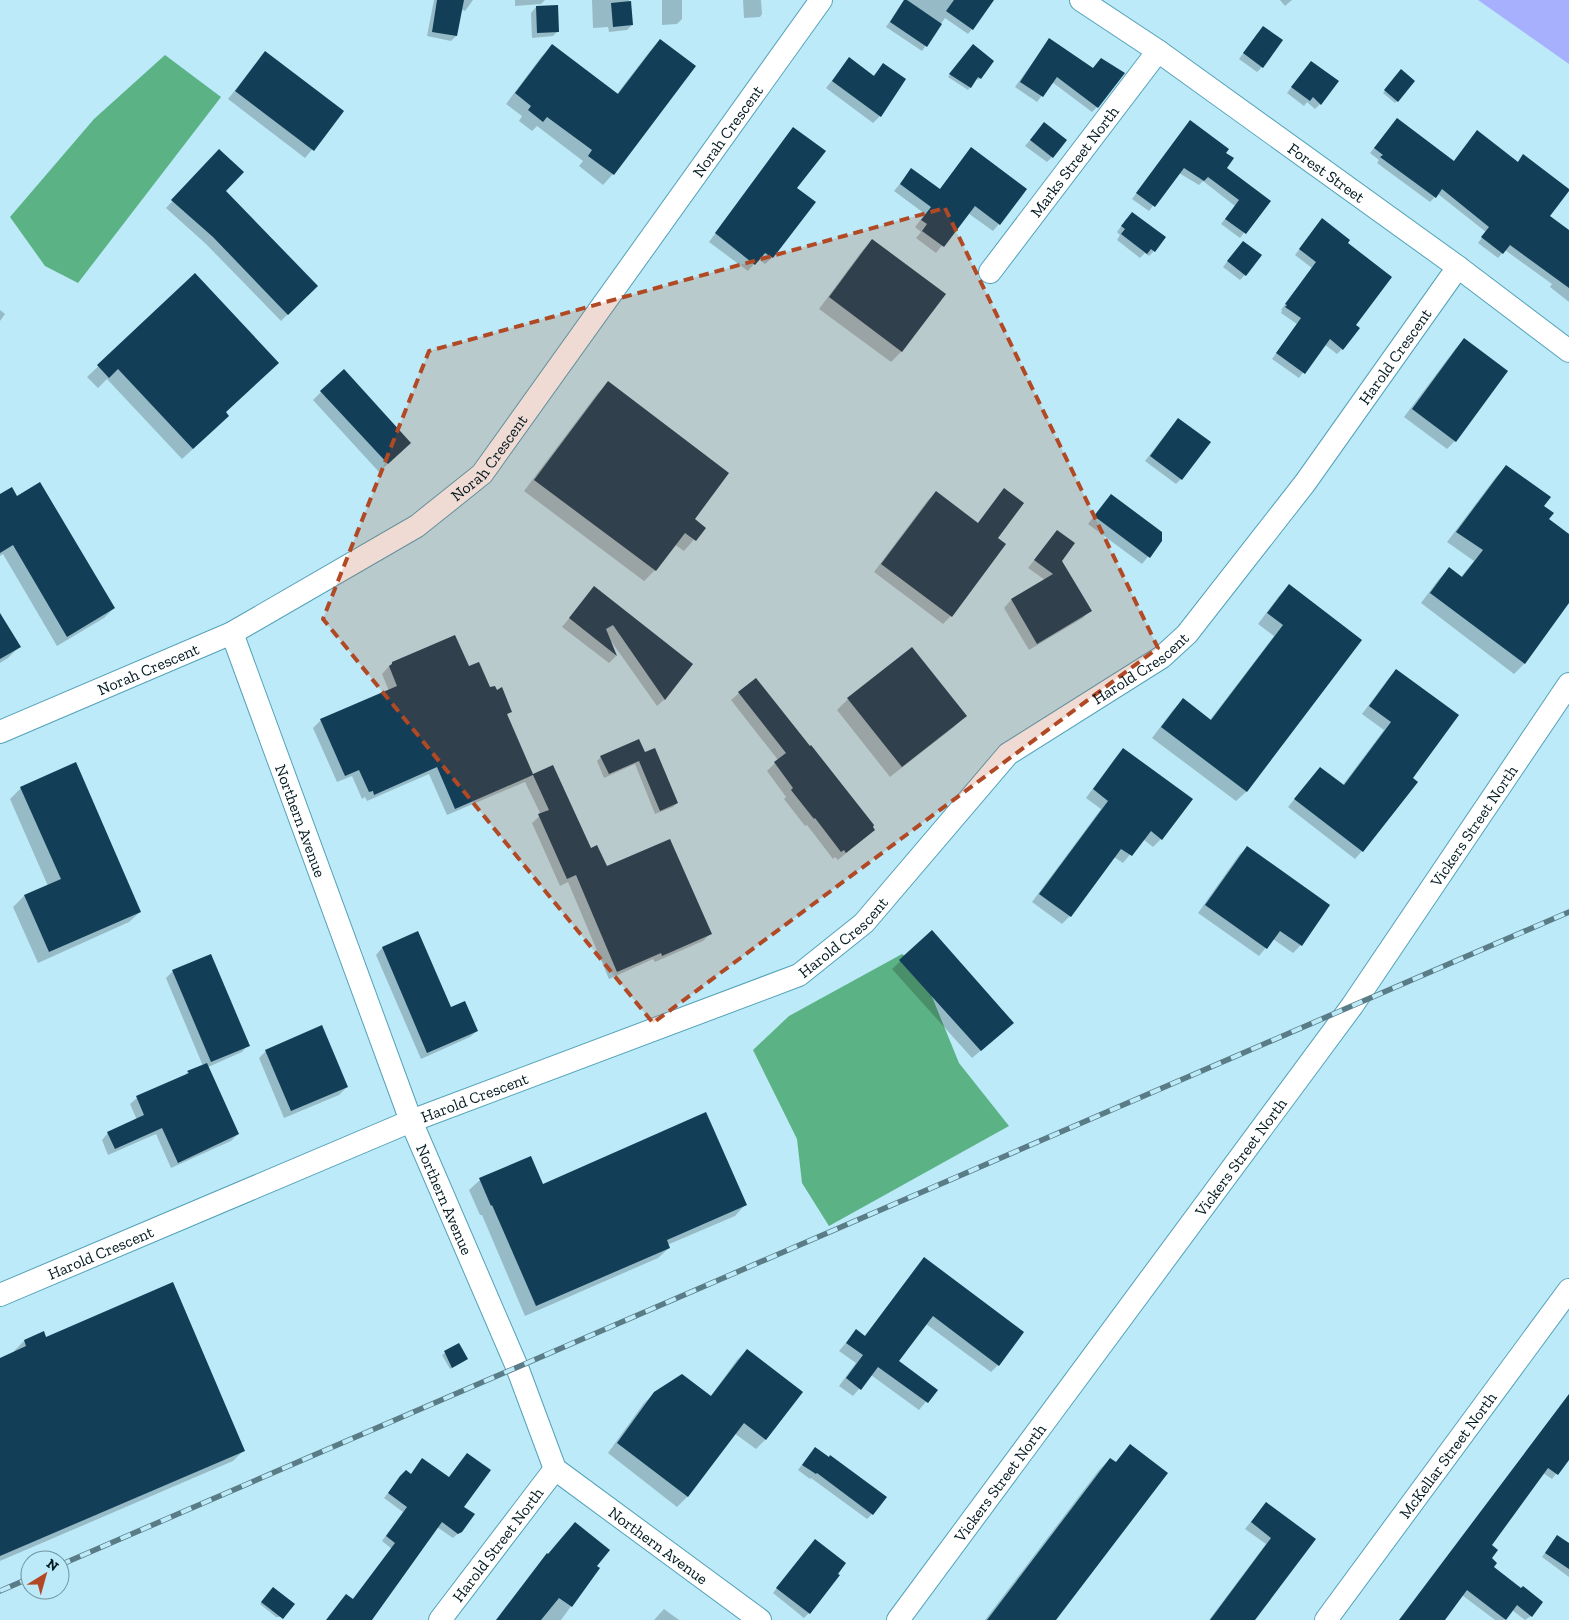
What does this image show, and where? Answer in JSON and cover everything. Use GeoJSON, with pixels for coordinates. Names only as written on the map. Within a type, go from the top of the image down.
{"type":"FeatureCollection","features":[{"type":"Feature","properties":{"kind":"street","name":"Norah Crescent"},"geometry":{"type":"LineString","coordinates":[[0,732],[232,633],[417,526],[482,474],[821,0]]}},
{"type":"Feature","properties":{"kind":"street","name":"Forest Street"},"geometry":{"type":"LineString","coordinates":[[1081,0],[1158,51],[1458,268],[1569,351]]}},
{"type":"Feature","properties":{"kind":"street","name":"Marks Street North"},"geometry":{"type":"LineString","coordinates":[[990,272],[1158,51]]}},
{"type":"Feature","properties":{"kind":"street","name":"Harold Crescent"},"geometry":{"type":"LineString","coordinates":[[0,1296],[411,1121],[799,975],[864,923],[1008,754],[1162,657],[1187,634],[1306,483],[1458,268]]}},
{"type":"Feature","properties":{"kind":"street","name":"Northern Avenue"},"geometry":{"type":"LineString","coordinates":[[232,633],[411,1121],[517,1367],[554,1469],[760,1620]]}},
{"type":"Feature","properties":{"kind":"street","name":"Vickers Street North"},"geometry":{"type":"LineString","coordinates":[[898,1620],[1352,1006],[1569,684]]}},
{"type":"Feature","properties":{"kind":"street","name":"McKellar Street North"},"geometry":{"type":"LineString","coordinates":[[1326,1620],[1569,1290]]}},
{"type":"Feature","properties":{"kind":"street","name":"Harold Street North"},"geometry":{"type":"LineString","coordinates":[[440,1620],[554,1469]]}},
{"type":"Feature","properties":{"kind":"highlighted area"},"geometry":{"type":"Polygon","coordinates":[[[945,208],[1158,648],[653,1023],[323,619],[429,351],[945,208]]]}},
{"type":"Feature","properties":{"kind":"green space"},"geometry":{"type":"Polygon","coordinates":[[[165,55],[221,97],[78,283],[45,266],[10,217],[94,119],[165,55]]]}},
{"type":"Feature","properties":{"kind":"green space"},"geometry":{"type":"Polygon","coordinates":[[[902,954],[919,965],[959,1063],[1009,1126],[829,1226],[802,1183],[797,1139],[753,1050],[789,1016],[902,954]]]}},
{"type":"Feature","properties":{"kind":"water"},"geometry":{"type":"Polygon","coordinates":[[[1478,0],[1569,0],[1569,64],[1478,0]]]}},
{"type":"Feature","properties":{"kind":"building"},"geometry":{"type":"Polygon","coordinates":[[[437,0],[464,0],[457,36],[432,32],[437,0]]]}},
{"type":"Feature","properties":{"kind":"building"},"geometry":{"type":"Polygon","coordinates":[[[904,0],[907,0],[942,24],[927,47],[890,22],[904,0]]]}},
{"type":"Feature","properties":{"kind":"building"},"geometry":{"type":"Polygon","coordinates":[[[954,0],[994,0],[973,30],[946,11],[954,0]]]}},
{"type":"Feature","properties":{"kind":"building"},"geometry":{"type":"Polygon","coordinates":[[[631,1],[633,25],[613,27],[611,3],[631,1]]]}},
{"type":"Feature","properties":{"kind":"building"},"geometry":{"type":"Polygon","coordinates":[[[558,5],[559,32],[537,33],[536,6],[558,5]]]}},
{"type":"Feature","properties":{"kind":"building"},"geometry":{"type":"Polygon","coordinates":[[[1263,26],[1283,40],[1263,68],[1243,53],[1263,26]]]}},
{"type":"Feature","properties":{"kind":"building"},"geometry":{"type":"Polygon","coordinates":[[[1049,38],[1093,68],[1101,58],[1125,73],[1098,108],[1057,77],[1043,97],[1020,82],[1049,38]]]}},
{"type":"Feature","properties":{"kind":"building"},"geometry":{"type":"Polygon","coordinates":[[[660,39],[696,66],[614,175],[588,156],[592,150],[547,117],[543,122],[528,110],[531,106],[515,93],[552,44],[618,94],[660,39]]]}},
{"type":"Feature","properties":{"kind":"building"},"geometry":{"type":"Polygon","coordinates":[[[973,44],[994,61],[981,79],[978,77],[971,88],[949,74],[973,44]]]}},
{"type":"Feature","properties":{"kind":"building"},"geometry":{"type":"Polygon","coordinates":[[[265,51],[344,111],[314,151],[235,91],[265,51]]]}},
{"type":"Feature","properties":{"kind":"building"},"geometry":{"type":"Polygon","coordinates":[[[849,57],[874,76],[883,63],[906,79],[881,117],[832,81],[849,57]]]}},
{"type":"Feature","properties":{"kind":"building"},"geometry":{"type":"Polygon","coordinates":[[[1311,61],[1339,81],[1321,105],[1313,97],[1310,101],[1291,87],[1311,61]]]}},
{"type":"Feature","properties":{"kind":"building"},"geometry":{"type":"Polygon","coordinates":[[[1401,69],[1415,81],[1398,102],[1384,90],[1401,69]]]}},
{"type":"Feature","properties":{"kind":"building"},"geometry":{"type":"Polygon","coordinates":[[[1397,118],[1454,161],[1477,130],[1518,162],[1523,154],[1569,189],[1550,216],[1569,230],[1569,288],[1510,245],[1503,254],[1481,237],[1489,227],[1442,189],[1436,198],[1380,157],[1383,155],[1374,148],[1397,118]]]}},
{"type":"Feature","properties":{"kind":"building"},"geometry":{"type":"Polygon","coordinates":[[[1190,120],[1229,149],[1226,153],[1234,158],[1227,168],[1271,201],[1246,234],[1225,219],[1239,200],[1208,177],[1204,181],[1184,168],[1155,207],[1136,193],[1190,120]]]}},
{"type":"Feature","properties":{"kind":"building"},"geometry":{"type":"Polygon","coordinates":[[[1044,122],[1067,140],[1053,158],[1030,140],[1044,122]]]}},
{"type":"Feature","properties":{"kind":"building"},"geometry":{"type":"Polygon","coordinates":[[[793,127],[826,151],[797,188],[816,202],[773,258],[765,253],[755,265],[715,233],[793,127]]]}},
{"type":"Feature","properties":{"kind":"building"},"geometry":{"type":"Polygon","coordinates":[[[971,147],[1027,189],[1000,225],[975,206],[944,247],[922,231],[927,224],[921,220],[931,207],[900,184],[911,168],[940,189],[971,147]]]}},
{"type":"Feature","properties":{"kind":"building"},"geometry":{"type":"Polygon","coordinates":[[[219,149],[244,172],[226,191],[318,286],[288,315],[213,237],[171,200],[219,149]]]}},
{"type":"Feature","properties":{"kind":"building"},"geometry":{"type":"Polygon","coordinates":[[[1132,212],[1166,237],[1155,252],[1151,249],[1147,254],[1121,234],[1125,229],[1121,226],[1132,212]]]}},
{"type":"Feature","properties":{"kind":"building"},"geometry":{"type":"Polygon","coordinates":[[[1322,218],[1350,240],[1348,243],[1392,277],[1356,325],[1360,328],[1343,350],[1330,339],[1305,374],[1276,353],[1301,318],[1285,307],[1287,305],[1285,304],[1316,262],[1299,249],[1322,218]]]}},
{"type":"Feature","properties":{"kind":"building"},"geometry":{"type":"Polygon","coordinates":[[[872,239],[946,294],[902,352],[829,297],[872,239]]]}},
{"type":"Feature","properties":{"kind":"building"},"geometry":{"type":"Polygon","coordinates":[[[1243,241],[1262,255],[1246,276],[1227,261],[1243,241]]]}},
{"type":"Feature","properties":{"kind":"building"},"geometry":{"type":"Polygon","coordinates":[[[195,273],[279,363],[226,412],[229,416],[193,449],[118,369],[109,378],[97,365],[195,273]]]}},
{"type":"Feature","properties":{"kind":"building"},"geometry":{"type":"Polygon","coordinates":[[[1464,338],[1508,371],[1456,442],[1412,409],[1464,338]]]}},
{"type":"Feature","properties":{"kind":"building"},"geometry":{"type":"Polygon","coordinates":[[[344,369],[411,443],[388,464],[320,391],[344,369]]]}},
{"type":"Feature","properties":{"kind":"building"},"geometry":{"type":"Polygon","coordinates":[[[608,381],[729,473],[695,519],[706,528],[696,541],[685,533],[656,571],[534,480],[608,381]]]}},
{"type":"Feature","properties":{"kind":"building"},"geometry":{"type":"Polygon","coordinates":[[[1178,418],[1211,442],[1182,480],[1150,456],[1178,418]]]}},
{"type":"Feature","properties":{"kind":"building"},"geometry":{"type":"Polygon","coordinates":[[[1506,465],[1551,497],[1544,506],[1554,513],[1549,519],[1569,534],[1569,603],[1525,664],[1430,593],[1449,567],[1462,577],[1483,550],[1456,532],[1506,465]]]}},
{"type":"Feature","properties":{"kind":"building"},"geometry":{"type":"Polygon","coordinates":[[[40,482],[115,608],[67,637],[13,545],[0,553],[0,494],[12,487],[17,496],[40,482]]]}},
{"type":"Feature","properties":{"kind":"building"},"geometry":{"type":"Polygon","coordinates":[[[1004,488],[1024,503],[998,538],[1006,544],[952,617],[881,564],[936,491],[978,523],[1004,488]]]}},
{"type":"Feature","properties":{"kind":"building"},"geometry":{"type":"Polygon","coordinates":[[[1111,494],[1162,532],[1162,541],[1150,558],[1094,516],[1111,494]]]}},
{"type":"Feature","properties":{"kind":"building"},"geometry":{"type":"Polygon","coordinates":[[[1057,530],[1075,543],[1062,561],[1092,611],[1037,644],[1011,599],[1053,574],[1034,560],[1057,530]]]}},
{"type":"Feature","properties":{"kind":"building"},"geometry":{"type":"Polygon","coordinates":[[[1289,584],[1362,640],[1247,792],[1161,727],[1183,698],[1211,720],[1283,625],[1267,613],[1289,584]]]}},
{"type":"Feature","properties":{"kind":"building"},"geometry":{"type":"Polygon","coordinates":[[[594,586],[693,664],[665,700],[613,625],[606,629],[617,656],[569,618],[594,586]]]}},
{"type":"Feature","properties":{"kind":"building"},"geometry":{"type":"Polygon","coordinates":[[[0,613],[21,647],[0,659],[0,613]]]}},
{"type":"Feature","properties":{"kind":"building"},"geometry":{"type":"Polygon","coordinates":[[[455,635],[469,666],[479,662],[490,687],[495,686],[497,690],[502,687],[512,712],[507,714],[533,774],[553,765],[591,848],[597,845],[607,866],[670,839],[712,934],[662,956],[661,953],[617,972],[576,875],[567,879],[538,814],[549,810],[533,775],[455,809],[437,767],[374,795],[373,791],[369,792],[359,770],[345,776],[320,719],[397,686],[389,666],[392,662],[455,635]]]}},
{"type":"Feature","properties":{"kind":"building"},"geometry":{"type":"Polygon","coordinates":[[[912,647],[967,716],[902,767],[847,698],[912,647]]]}},
{"type":"Feature","properties":{"kind":"building"},"geometry":{"type":"Polygon","coordinates":[[[1396,669],[1459,715],[1413,778],[1418,782],[1363,852],[1294,799],[1320,767],[1344,785],[1391,722],[1369,706],[1396,669]]]}},
{"type":"Feature","properties":{"kind":"building"},"geometry":{"type":"Polygon","coordinates":[[[756,678],[874,825],[875,830],[846,853],[844,850],[841,852],[791,790],[793,788],[774,762],[786,753],[738,692],[756,678]]]}},
{"type":"Feature","properties":{"kind":"building"},"geometry":{"type":"Polygon","coordinates":[[[639,739],[645,752],[655,748],[678,803],[660,811],[639,761],[609,774],[600,756],[639,739]]]}},
{"type":"Feature","properties":{"kind":"building"},"geometry":{"type":"Polygon","coordinates":[[[1123,748],[1193,799],[1162,840],[1151,831],[1132,856],[1121,849],[1071,917],[1039,894],[1108,801],[1093,789],[1123,748]]]}},
{"type":"Feature","properties":{"kind":"building"},"geometry":{"type":"Polygon","coordinates":[[[76,762],[141,912],[49,952],[24,895],[61,879],[20,787],[76,762]]]}},
{"type":"Feature","properties":{"kind":"building"},"geometry":{"type":"Polygon","coordinates":[[[1247,846],[1330,905],[1302,946],[1280,931],[1267,949],[1205,905],[1247,846]]]}},
{"type":"Feature","properties":{"kind":"building"},"geometry":{"type":"Polygon","coordinates":[[[932,930],[1014,1023],[981,1051],[899,960],[932,930]]]}},
{"type":"Feature","properties":{"kind":"building"},"geometry":{"type":"Polygon","coordinates":[[[418,931],[451,1007],[465,1001],[478,1031],[427,1053],[382,947],[418,931]]]}},
{"type":"Feature","properties":{"kind":"building"},"geometry":{"type":"Polygon","coordinates":[[[211,954],[250,1046],[211,1062],[172,970],[211,954]]]}},
{"type":"Feature","properties":{"kind":"building"},"geometry":{"type":"Polygon","coordinates":[[[322,1025],[348,1087],[291,1111],[265,1050],[322,1025]]]}},
{"type":"Feature","properties":{"kind":"building"},"geometry":{"type":"Polygon","coordinates":[[[207,1063],[239,1134],[178,1163],[162,1128],[115,1149],[107,1132],[144,1115],[136,1096],[207,1063]]]}},
{"type":"Feature","properties":{"kind":"building"},"geometry":{"type":"Polygon","coordinates":[[[706,1112],[747,1205],[667,1240],[670,1248],[536,1306],[479,1178],[531,1156],[543,1184],[706,1112]]]}},
{"type":"Feature","properties":{"kind":"building"},"geometry":{"type":"Polygon","coordinates":[[[924,1257],[1024,1332],[999,1366],[933,1316],[899,1361],[938,1390],[928,1403],[878,1367],[861,1390],[846,1378],[863,1355],[846,1343],[856,1329],[865,1336],[924,1257]]]}},
{"type":"Feature","properties":{"kind":"building"},"geometry":{"type":"Polygon","coordinates":[[[173,1282],[245,1451],[0,1556],[0,1358],[26,1346],[24,1340],[44,1331],[46,1337],[173,1282]]]}},
{"type":"Feature","properties":{"kind":"building"},"geometry":{"type":"Polygon","coordinates":[[[459,1343],[468,1359],[452,1368],[444,1351],[459,1343]]]}},
{"type":"Feature","properties":{"kind":"building"},"geometry":{"type":"Polygon","coordinates":[[[747,1349],[803,1392],[766,1440],[744,1423],[688,1497],[617,1443],[654,1392],[682,1374],[711,1396],[747,1349]]]}},
{"type":"Feature","properties":{"kind":"building"},"geometry":{"type":"Polygon","coordinates":[[[1569,1394],[1569,1460],[1558,1475],[1548,1468],[1492,1545],[1498,1550],[1492,1558],[1497,1563],[1494,1567],[1543,1602],[1532,1617],[1517,1605],[1506,1620],[1467,1590],[1445,1620],[1399,1620],[1569,1394]]]}},
{"type":"Feature","properties":{"kind":"building"},"geometry":{"type":"Polygon","coordinates":[[[1130,1444],[1168,1473],[1056,1620],[987,1620],[1110,1458],[1116,1462],[1130,1444]]]}},
{"type":"Feature","properties":{"kind":"building"},"geometry":{"type":"Polygon","coordinates":[[[815,1447],[829,1457],[830,1455],[887,1497],[873,1515],[817,1473],[802,1465],[815,1447]]]}},
{"type":"Feature","properties":{"kind":"building"},"geometry":{"type":"Polygon","coordinates":[[[467,1453],[491,1470],[464,1507],[475,1514],[462,1532],[458,1534],[442,1522],[372,1620],[326,1620],[346,1594],[353,1599],[395,1543],[386,1536],[407,1507],[388,1493],[400,1476],[406,1470],[411,1474],[422,1458],[449,1477],[467,1453]]]}},
{"type":"Feature","properties":{"kind":"building"},"geometry":{"type":"Polygon","coordinates":[[[1266,1502],[1316,1539],[1255,1620],[1210,1620],[1271,1538],[1251,1522],[1266,1502]]]}},
{"type":"Feature","properties":{"kind":"building"},"geometry":{"type":"Polygon","coordinates":[[[575,1522],[610,1550],[597,1566],[600,1568],[572,1607],[559,1598],[541,1620],[496,1620],[547,1553],[575,1522]]]}},
{"type":"Feature","properties":{"kind":"building"},"geometry":{"type":"Polygon","coordinates":[[[1557,1535],[1569,1543],[1569,1569],[1545,1553],[1557,1535]]]}},
{"type":"Feature","properties":{"kind":"building"},"geometry":{"type":"Polygon","coordinates":[[[815,1539],[846,1563],[838,1574],[840,1575],[810,1614],[776,1588],[815,1539]]]}},
{"type":"Feature","properties":{"kind":"building"},"geometry":{"type":"Polygon","coordinates":[[[273,1587],[295,1604],[283,1619],[261,1602],[273,1587]]]}},
{"type":"Feature","properties":{"kind":"railway"},"geometry":{"type":"LineString","coordinates":[[70,1561],[1569,912]]}},
{"type":"Feature","properties":{"kind":"railway"},"geometry":{"type":"LineString","coordinates":[[0,1591],[20,1582]]}}]}
